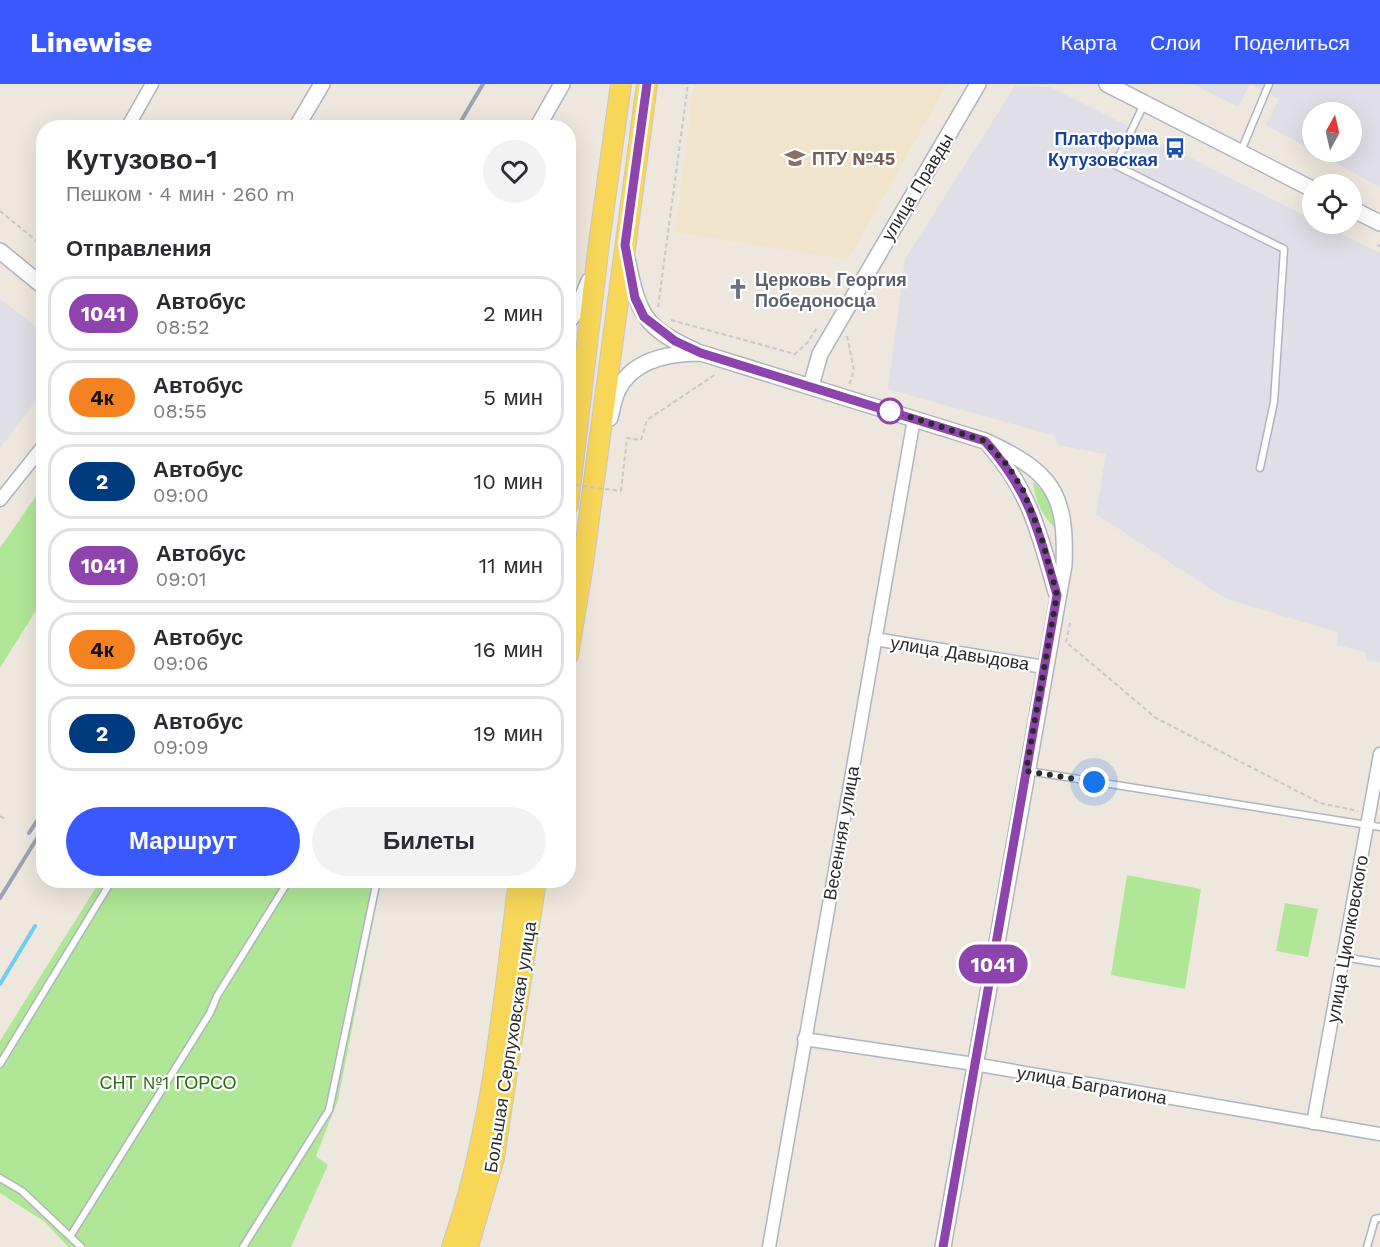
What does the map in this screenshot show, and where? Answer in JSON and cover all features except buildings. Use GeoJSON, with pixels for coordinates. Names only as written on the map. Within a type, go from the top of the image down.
{"type":"FeatureCollection","features":[{"type":"Feature","properties":{"kind":"main road"},"geometry":{"type":"LineString","coordinates":[[576,447],[599,243],[621,84]]}},
{"type":"Feature","properties":{"kind":"main road"},"geometry":{"type":"LineString","coordinates":[[576,601],[647,84]]}},
{"type":"Feature","properties":{"kind":"main road","name":"Большая Серпуховская улица"},"geometry":{"type":"LineString","coordinates":[[452,1247],[474,1176],[486,1121],[518,888]]}},
{"type":"Feature","properties":{"kind":"main road","name":"Большая Серпуховская улица"},"geometry":{"type":"LineString","coordinates":[[468,1247],[494,1158],[535,888]]}},
{"type":"Feature","properties":{"kind":"street"},"geometry":{"type":"LineString","coordinates":[[132,120],[152,84]]}},
{"type":"Feature","properties":{"kind":"street"},"geometry":{"type":"LineString","coordinates":[[301,120],[322,84]]}},
{"type":"Feature","properties":{"kind":"street"},"geometry":{"type":"LineString","coordinates":[[542,120],[562,84]]}},
{"type":"Feature","properties":{"kind":"street","name":"улица Правды"},"geometry":{"type":"LineString","coordinates":[[811,386],[820,354],[834,328],[978,84]]}},
{"type":"Feature","properties":{"kind":"street"},"geometry":{"type":"LineString","coordinates":[[1107,84],[1302,184]]}},
{"type":"Feature","properties":{"kind":"street"},"geometry":{"type":"LineString","coordinates":[[1362,214],[1380,223]]}},
{"type":"Feature","properties":{"kind":"street"},"geometry":{"type":"LineString","coordinates":[[576,308],[587,289],[599,243]]}},
{"type":"Feature","properties":{"kind":"street"},"geometry":{"type":"LineString","coordinates":[[625,245],[635,298],[644,317],[675,341],[701,353],[846,396],[985,441],[1022,458],[1037,470],[1052,488],[1064,522],[1064,565],[1044,666],[943,1247]]}},
{"type":"Feature","properties":{"kind":"street"},"geometry":{"type":"LineString","coordinates":[[0,251],[36,278]]}},
{"type":"Feature","properties":{"kind":"street"},"geometry":{"type":"LineString","coordinates":[[597,461],[618,389],[627,377],[641,365],[662,357],[677,353],[701,353]]}},
{"type":"Feature","properties":{"kind":"street","name":"Весенняя улица"},"geometry":{"type":"LineString","coordinates":[[769,1247],[914,419]]}},
{"type":"Feature","properties":{"kind":"street"},"geometry":{"type":"LineString","coordinates":[[985,441],[1008,466],[1023,490],[1041,536],[1057,595]]}},
{"type":"Feature","properties":{"kind":"street"},"geometry":{"type":"LineString","coordinates":[[0,500],[36,455]]}},
{"type":"Feature","properties":{"kind":"street","name":"улица Давыдова"},"geometry":{"type":"LineString","coordinates":[[875,639],[1044,666]]}},
{"type":"Feature","properties":{"kind":"street","name":"улица Циолковского"},"geometry":{"type":"LineString","coordinates":[[1313,1123],[1343,957],[1372,822],[1380,754]]}},
{"type":"Feature","properties":{"kind":"street","name":"улица Багратиона"},"geometry":{"type":"LineString","coordinates":[[804,1039],[974,1064],[1380,1134]]}},
{"type":"Feature","properties":{"kind":"lane"},"geometry":{"type":"LineString","coordinates":[[1240,152],[1269,84]]}},
{"type":"Feature","properties":{"kind":"lane"},"geometry":{"type":"LineString","coordinates":[[1144,103],[1115,165],[1284,249],[1274,402],[1260,468]]}},
{"type":"Feature","properties":{"kind":"lane"},"geometry":{"type":"LineString","coordinates":[[1026,771],[1372,822]]}},
{"type":"Feature","properties":{"kind":"lane"},"geometry":{"type":"LineString","coordinates":[[0,1064],[107,888]]}},
{"type":"Feature","properties":{"kind":"lane"},"geometry":{"type":"LineString","coordinates":[[71,1235],[210,1013],[217,996],[284,888]]}},
{"type":"Feature","properties":{"kind":"lane"},"geometry":{"type":"LineString","coordinates":[[243,1247],[329,1110],[375,888]]}},
{"type":"Feature","properties":{"kind":"lane"},"geometry":{"type":"LineString","coordinates":[[1343,957],[1380,963]]}},
{"type":"Feature","properties":{"kind":"lane"},"geometry":{"type":"LineString","coordinates":[[0,1178],[22,1191],[71,1235],[81,1247]]}},
{"type":"Feature","properties":{"kind":"lane"},"geometry":{"type":"LineString","coordinates":[[1367,1247],[1375,1219],[1380,1218]]}},
{"type":"Feature","properties":{"kind":"path"},"geometry":{"type":"LineString","coordinates":[[658,313],[657,300],[688,84]]}},
{"type":"Feature","properties":{"kind":"path"},"geometry":{"type":"LineString","coordinates":[[0,211],[36,240]]}},
{"type":"Feature","properties":{"kind":"path"},"geometry":{"type":"LineString","coordinates":[[666,319],[795,354],[808,342],[821,321],[848,337],[854,370],[846,396]]}},
{"type":"Feature","properties":{"kind":"path"},"geometry":{"type":"LineString","coordinates":[[576,485],[621,491],[627,438],[642,440],[647,420],[723,369]]}},
{"type":"Feature","properties":{"kind":"path"},"geometry":{"type":"LineString","coordinates":[[1070,622],[1066,642],[1156,718],[1320,803],[1372,822]]}},
{"type":"Feature","properties":{"kind":"path"},"geometry":{"type":"LineString","coordinates":[[0,816],[5,819]]}},
{"type":"Feature","properties":{"kind":"shaded area","name":"ПТУ №45"},"geometry":{"type":"Polygon","coordinates":[[[694,84],[947,84],[848,260],[675,232],[694,84]]]}},
{"type":"Feature","properties":{"kind":"shaded area"},"geometry":{"type":"Polygon","coordinates":[[[1193,84],[1250,84],[1238,107],[1193,84]]]}},
{"type":"Feature","properties":{"kind":"shaded area"},"geometry":{"type":"Polygon","coordinates":[[[1250,84],[1380,84],[1380,187],[1362,177],[1362,174],[1356,174],[1334,162],[1362,162],[1362,102],[1302,102],[1302,145],[1266,125],[1279,99],[1250,84]]]}},
{"type":"Feature","properties":{"kind":"shaded area"},"geometry":{"type":"Polygon","coordinates":[[[1015,86],[1050,87],[1302,214],[1302,234],[1341,234],[1380,253],[1380,662],[1367,661],[1365,652],[1337,645],[1338,632],[1226,599],[1096,514],[1106,454],[1057,445],[1055,436],[888,389],[905,259],[1015,86]]]}},
{"type":"Feature","properties":{"kind":"shaded area"},"geometry":{"type":"Polygon","coordinates":[[[0,299],[36,327],[36,400],[0,448],[0,299]]]}},
{"type":"Feature","properties":{"kind":"green space"},"geometry":{"type":"Polygon","coordinates":[[[1033,482],[1049,502],[1054,527],[1039,506],[1033,482]]]}},
{"type":"Feature","properties":{"kind":"green space"},"geometry":{"type":"Polygon","coordinates":[[[36,496],[36,610],[0,668],[0,548],[36,496]]]}},
{"type":"Feature","properties":{"kind":"green space"},"geometry":{"type":"Polygon","coordinates":[[[1127,875],[1201,889],[1185,989],[1111,975],[1127,875]]]}},
{"type":"Feature","properties":{"kind":"green space","name":"СНТ №1 ГОРСО"},"geometry":{"type":"Polygon","coordinates":[[[96,888],[380,888],[338,1100],[316,1156],[328,1165],[291,1247],[68,1247],[45,1222],[0,1193],[0,1041],[96,888]]]}},
{"type":"Feature","properties":{"kind":"green space"},"geometry":{"type":"Polygon","coordinates":[[[1285,903],[1318,909],[1308,957],[1276,951],[1285,903]]]}},
{"type":"Feature","properties":{"kind":"waterway"},"geometry":{"type":"LineString","coordinates":[[0,984],[35,926]]}},
{"type":"Feature","properties":{"kind":"railway"},"geometry":{"type":"LineString","coordinates":[[462,120],[483,84]]}},
{"type":"Feature","properties":{"kind":"railway"},"geometry":{"type":"LineString","coordinates":[[29,833],[36,822]]}},
{"type":"Feature","properties":{"kind":"railway"},"geometry":{"type":"LineString","coordinates":[[0,898],[36,840]]}},
{"type":"Feature","properties":{"kind":"bus line","name":"1041"},"geometry":{"type":"LineString","coordinates":[[647,84],[625,245],[635,298],[644,317],[656,329],[675,341],[701,353],[846,396],[985,441],[1008,466],[1023,490],[1041,536],[1057,595],[943,1247]]}},
{"type":"Feature","properties":{"kind":"place","name":"Платформа Кутузовская"},"geometry":{"type":"Point","coordinates":[1175,148]}},
{"type":"Feature","properties":{"kind":"place","name":"ПТУ №45"},"geometry":{"type":"Point","coordinates":[795,158]}},
{"type":"Feature","properties":{"kind":"place","name":"Церковь Георгия Победоносца"},"geometry":{"type":"Point","coordinates":[738,289]}},
{"type":"Feature","properties":{"kind":"route"},"geometry":{"type":"LineString","coordinates":[[890,411],[885,409],[985,441],[1008,466],[1023,490],[1041,536],[1057,595],[1026,771],[1094,782]]}}]}
